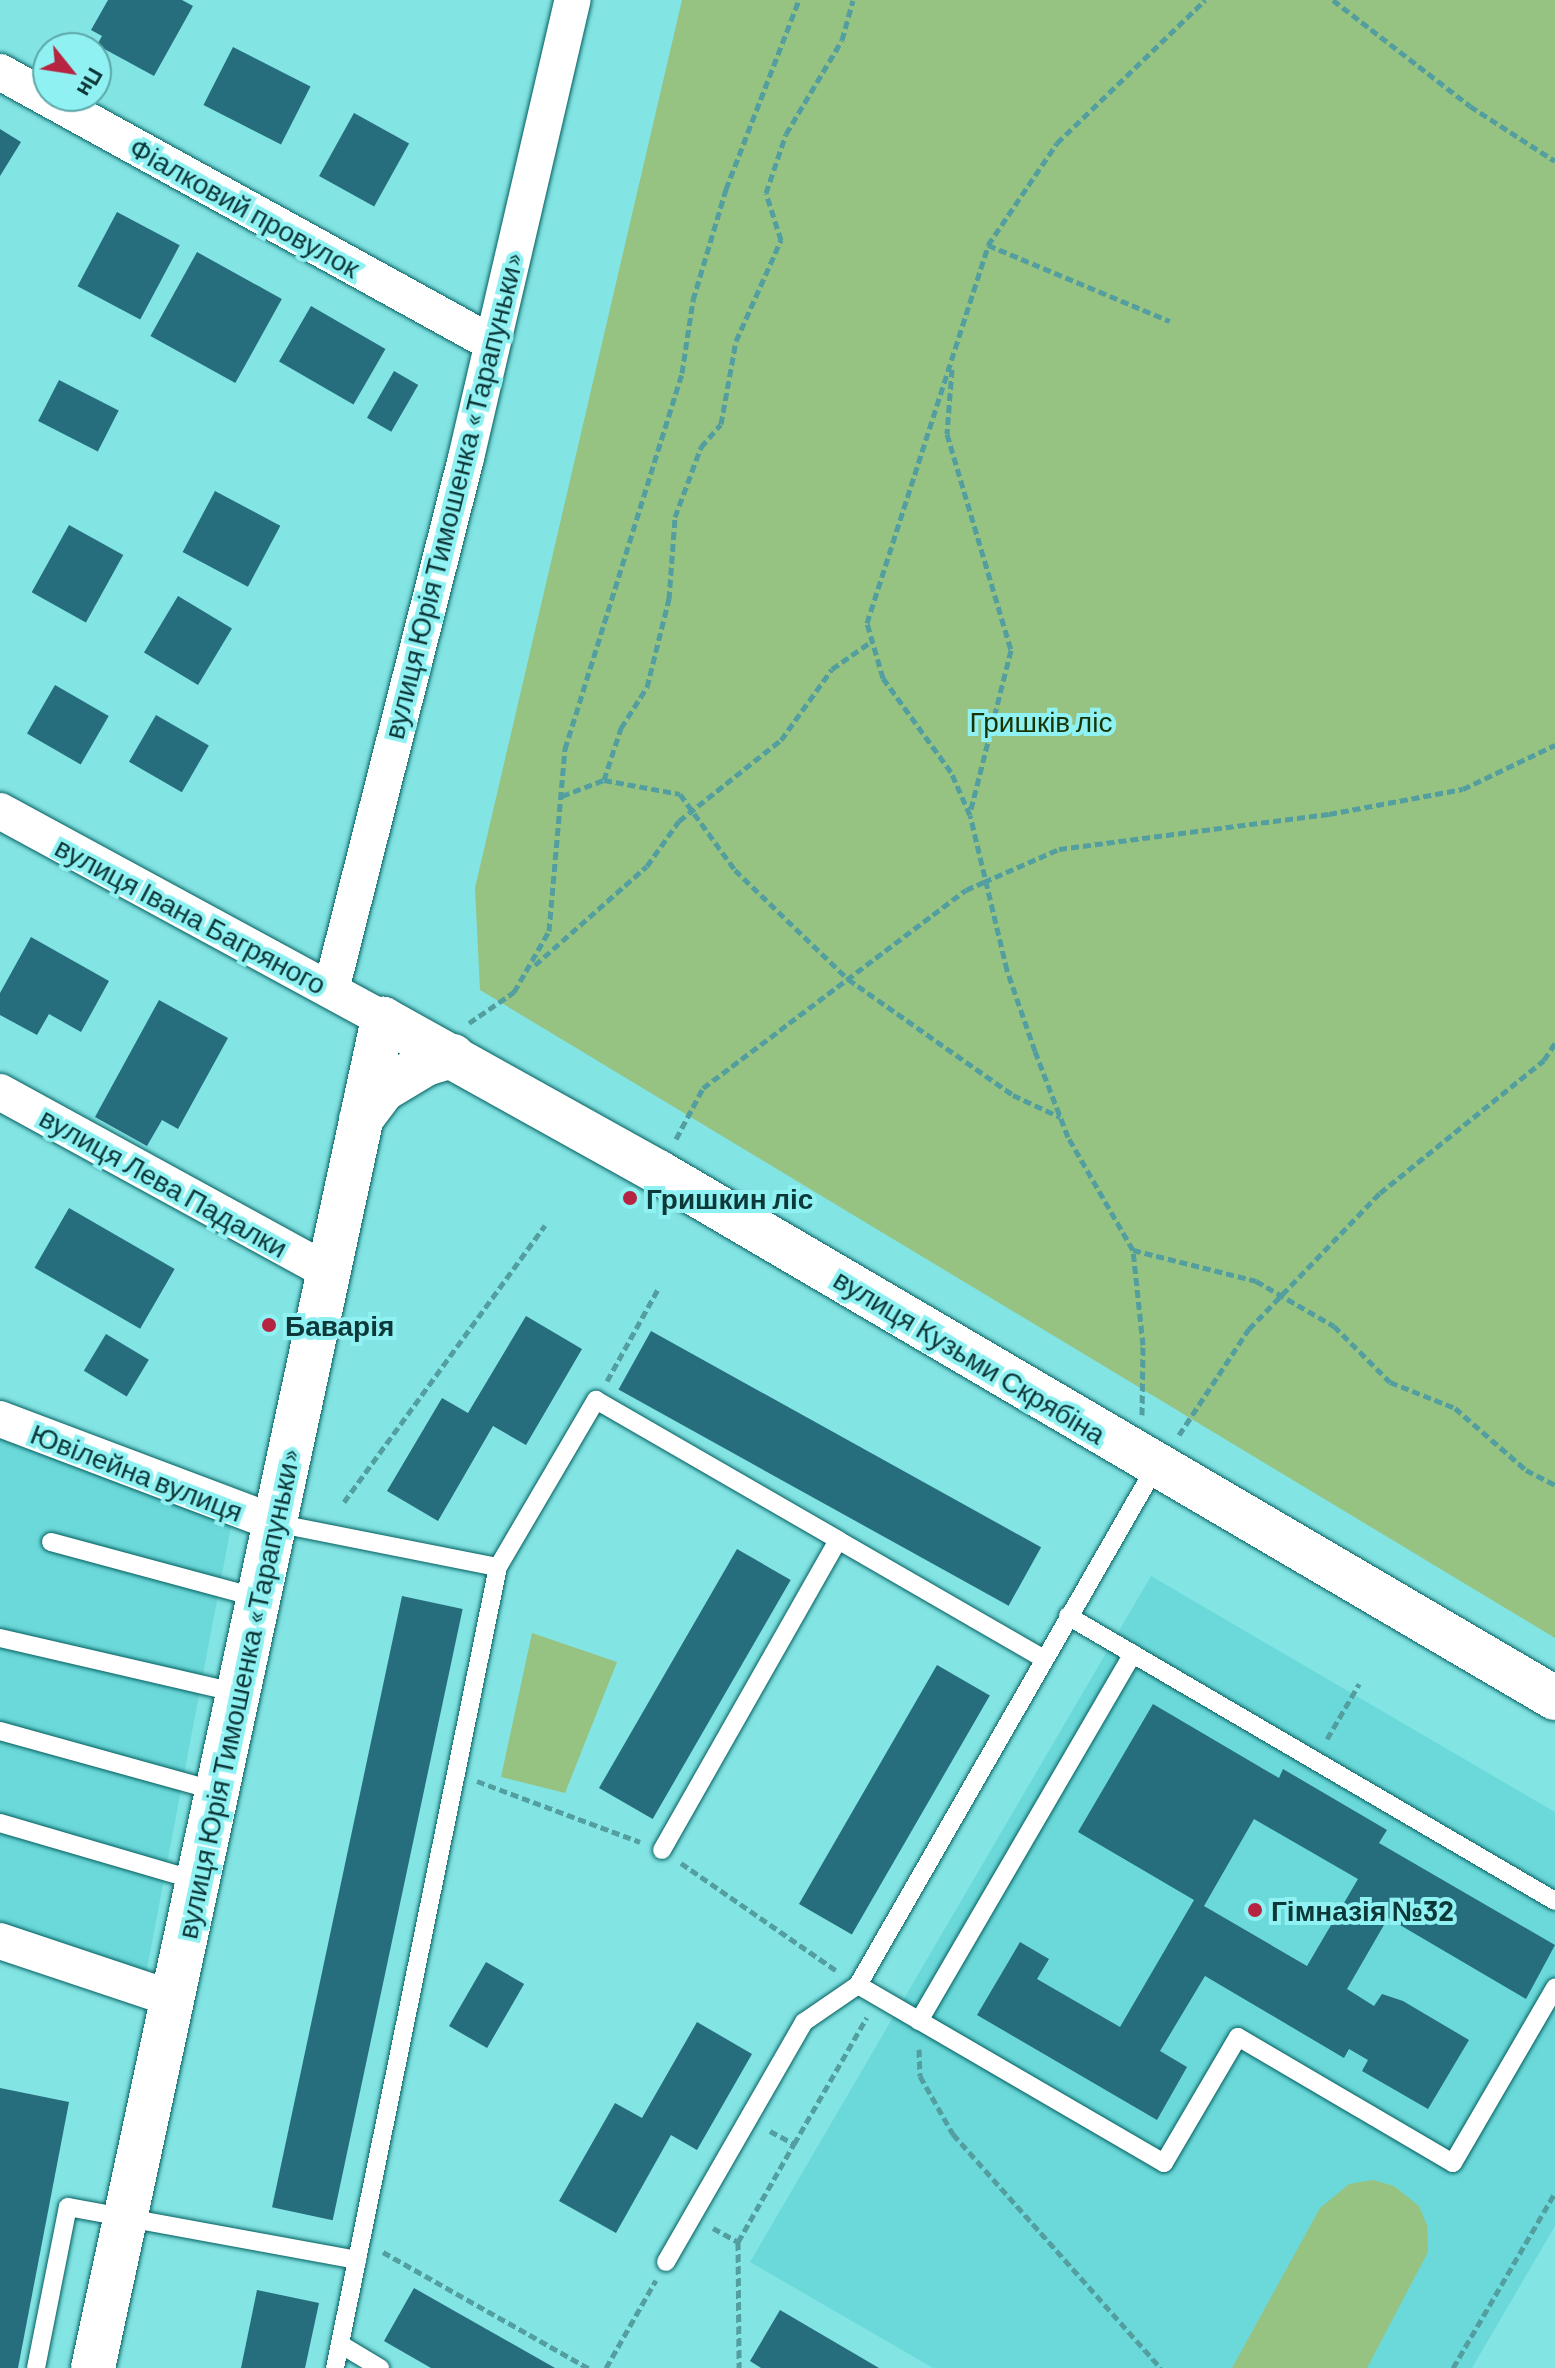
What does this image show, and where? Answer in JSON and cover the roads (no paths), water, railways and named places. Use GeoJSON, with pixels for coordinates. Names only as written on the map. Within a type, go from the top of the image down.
{"type":"FeatureCollection","features":[{"type":"Feature","properties":{"kind":"street","name":"вулиця Юрія Тимошенка «Тарапуньки»"},"geometry":{"type":"LineString","coordinates":[[331,990],[466,458],[490,342],[573,0]]}},
{"type":"Feature","properties":{"kind":"street","name":"Фіалковий провулок"},"geometry":{"type":"LineString","coordinates":[[0,72],[490,342]]}},
{"type":"Feature","properties":{"kind":"street","name":"вулиця Івана Багряного"},"geometry":{"type":"LineString","coordinates":[[0,811],[383,1019]]}},
{"type":"Feature","properties":{"kind":"street","name":"вулиця Юрія Тимошенка «Тарапуньки»"},"geometry":{"type":"LineString","coordinates":[[93,2368],[383,1019]]}},
{"type":"Feature","properties":{"kind":"street","name":"вулиця Кузьми Скрябіна"},"geometry":{"type":"LineString","coordinates":[[383,1019],[458,1042],[658,1172],[1555,1698]]}},
{"type":"Feature","properties":{"kind":"street"},"geometry":{"type":"LineString","coordinates":[[361,1119],[384,1089],[458,1042]]}},
{"type":"Feature","properties":{"kind":"street","name":"вулиця Лева Падалки"},"geometry":{"type":"LineString","coordinates":[[0,1092],[329,1272]]}},
{"type":"Feature","properties":{"kind":"street","name":"Ювілейна вулиця"},"geometry":{"type":"LineString","coordinates":[[0,1419],[275,1523]]}},
{"type":"Feature","properties":{"kind":"street"},"geometry":{"type":"LineString","coordinates":[[0,1941],[173,1999]]}},
{"type":"Feature","properties":{"kind":"lane"},"geometry":{"type":"LineString","coordinates":[[335,2368],[498,1567],[596,1400],[1044,1659]]}},
{"type":"Feature","properties":{"kind":"lane"},"geometry":{"type":"LineString","coordinates":[[666,2262],[804,2022],[858,1985],[1156,1466]]}},
{"type":"Feature","properties":{"kind":"lane"},"geometry":{"type":"LineString","coordinates":[[275,1523],[498,1567]]}},
{"type":"Feature","properties":{"kind":"lane"},"geometry":{"type":"LineString","coordinates":[[662,1850],[838,1540]]}},
{"type":"Feature","properties":{"kind":"lane"},"geometry":{"type":"LineString","coordinates":[[51,1542],[258,1598]]}},
{"type":"Feature","properties":{"kind":"lane"},"geometry":{"type":"LineString","coordinates":[[1068,1616],[1555,1901]]}},
{"type":"Feature","properties":{"kind":"lane"},"geometry":{"type":"LineString","coordinates":[[0,1638],[238,1693]]}},
{"type":"Feature","properties":{"kind":"lane"},"geometry":{"type":"LineString","coordinates":[[919,2021],[1133,1654]]}},
{"type":"Feature","properties":{"kind":"lane"},"geometry":{"type":"LineString","coordinates":[[0,1731],[217,1791]]}},
{"type":"Feature","properties":{"kind":"lane"},"geometry":{"type":"LineString","coordinates":[[0,1823],[198,1881]]}},
{"type":"Feature","properties":{"kind":"lane"},"geometry":{"type":"LineString","coordinates":[[858,1985],[1164,2163],[1238,2037],[1453,2163],[1555,1988]]}},
{"type":"Feature","properties":{"kind":"lane"},"geometry":{"type":"LineString","coordinates":[[36,2368],[68,2207],[357,2260]]}},
{"type":"Feature","properties":{"kind":"lane"},"geometry":{"type":"LineString","coordinates":[[340,2344],[380,2368]]}},
{"type":"Feature","properties":{"kind":"place","name":"Гришкин ліс"},"geometry":{"type":"Point","coordinates":[630,1198]}},
{"type":"Feature","properties":{"kind":"place","name":"Баварія"},"geometry":{"type":"Point","coordinates":[269,1325]}},
{"type":"Feature","properties":{"kind":"place","name":"Гімназія №32"},"geometry":{"type":"Point","coordinates":[1255,1910]}},
{"type":"Feature","properties":{"kind":"park label","name":"Гришків ліс"},"geometry":{"type":"Point","coordinates":[1041,721]}}]}
